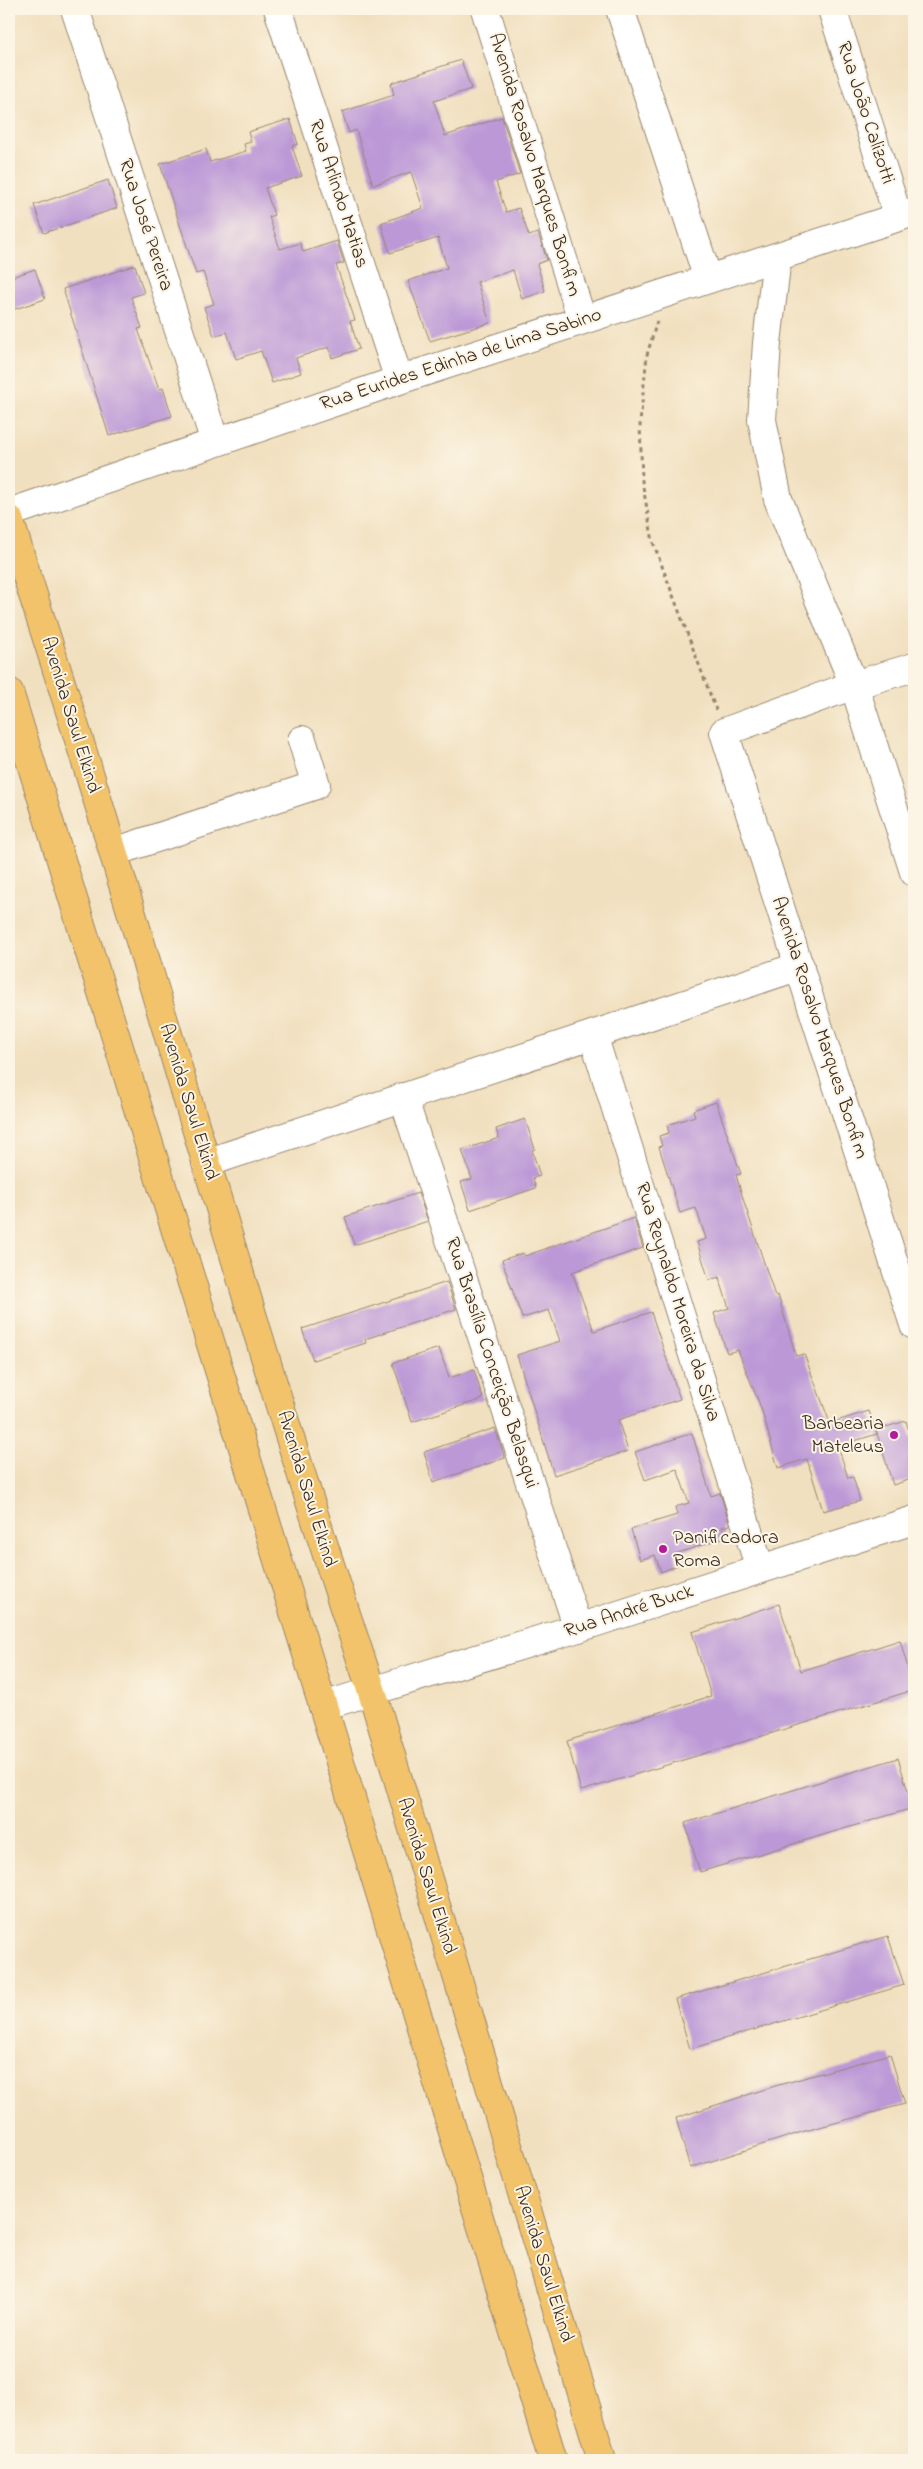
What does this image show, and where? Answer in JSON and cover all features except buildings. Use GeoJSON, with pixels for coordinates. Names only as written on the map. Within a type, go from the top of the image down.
{"type":"FeatureCollection","features":[{"type":"Feature","properties":{"kind":"main road","name":"Avenida Saul Elkind"},"geometry":{"type":"LineString","coordinates":[[9,519],[114,852],[206,1163],[337,1590],[372,1692],[602,2460]]}},
{"type":"Feature","properties":{"kind":"main road"},"geometry":{"type":"LineString","coordinates":[[9,692],[323,1706],[553,2460]]}},
{"type":"Feature","properties":{"kind":"street","name":"Rua José Pereira"},"geometry":{"type":"LineString","coordinates":[[75,9],[215,442]]}},
{"type":"Feature","properties":{"kind":"street","name":"Rua Arlindo Matias"},"geometry":{"type":"LineString","coordinates":[[278,9],[399,380]]}},
{"type":"Feature","properties":{"kind":"street","name":"Avenida Rosalvo Marques Bonfim"},"geometry":{"type":"LineString","coordinates":[[485,9],[582,320]]}},
{"type":"Feature","properties":{"kind":"street"},"geometry":{"type":"LineString","coordinates":[[620,9],[708,279]]}},
{"type":"Feature","properties":{"kind":"street","name":"Rua João Calizotti"},"geometry":{"type":"LineString","coordinates":[[832,9],[906,214]]}},
{"type":"Feature","properties":{"kind":"street","name":"Rua Eurides Edinha de Lima Sabino"},"geometry":{"type":"LineString","coordinates":[[9,513],[399,380],[906,214]]}},
{"type":"Feature","properties":{"kind":"street"},"geometry":{"type":"LineString","coordinates":[[777,257],[767,343],[762,420],[778,499],[854,685],[914,872]]}},
{"type":"Feature","properties":{"kind":"street"},"geometry":{"type":"LineString","coordinates":[[724,732],[854,685],[914,667]]}},
{"type":"Feature","properties":{"kind":"street","name":"Avenida Rosalvo Marques Bonfim"},"geometry":{"type":"LineString","coordinates":[[724,732],[914,1325]]}},
{"type":"Feature","properties":{"kind":"street"},"geometry":{"type":"LineString","coordinates":[[114,852],[316,785],[302,740]]}},
{"type":"Feature","properties":{"kind":"street"},"geometry":{"type":"LineString","coordinates":[[206,1163],[800,966]]}},
{"type":"Feature","properties":{"kind":"street","name":"Rua Reynaldo Moreira da Silva"},"geometry":{"type":"LineString","coordinates":[[593,1035],[760,1569]]}},
{"type":"Feature","properties":{"kind":"street","name":"Rua Brasília Conceição Belasqui"},"geometry":{"type":"LineString","coordinates":[[403,1097],[578,1628]]}},
{"type":"Feature","properties":{"kind":"street","name":"Rua André Buck"},"geometry":{"type":"LineString","coordinates":[[323,1706],[578,1628],[914,1520]]}},
{"type":"Feature","properties":{"kind":"path"},"geometry":{"type":"LineString","coordinates":[[664,293],[647,354],[640,423],[642,481],[653,542],[724,732]]}},
{"type":"Feature","properties":{"kind":"place","name":"Barbearia Mateleus"},"geometry":{"type":"Point","coordinates":[894,1435]}},
{"type":"Feature","properties":{"kind":"place","name":"Panificadora Roma"},"geometry":{"type":"Point","coordinates":[663,1549]}}]}
